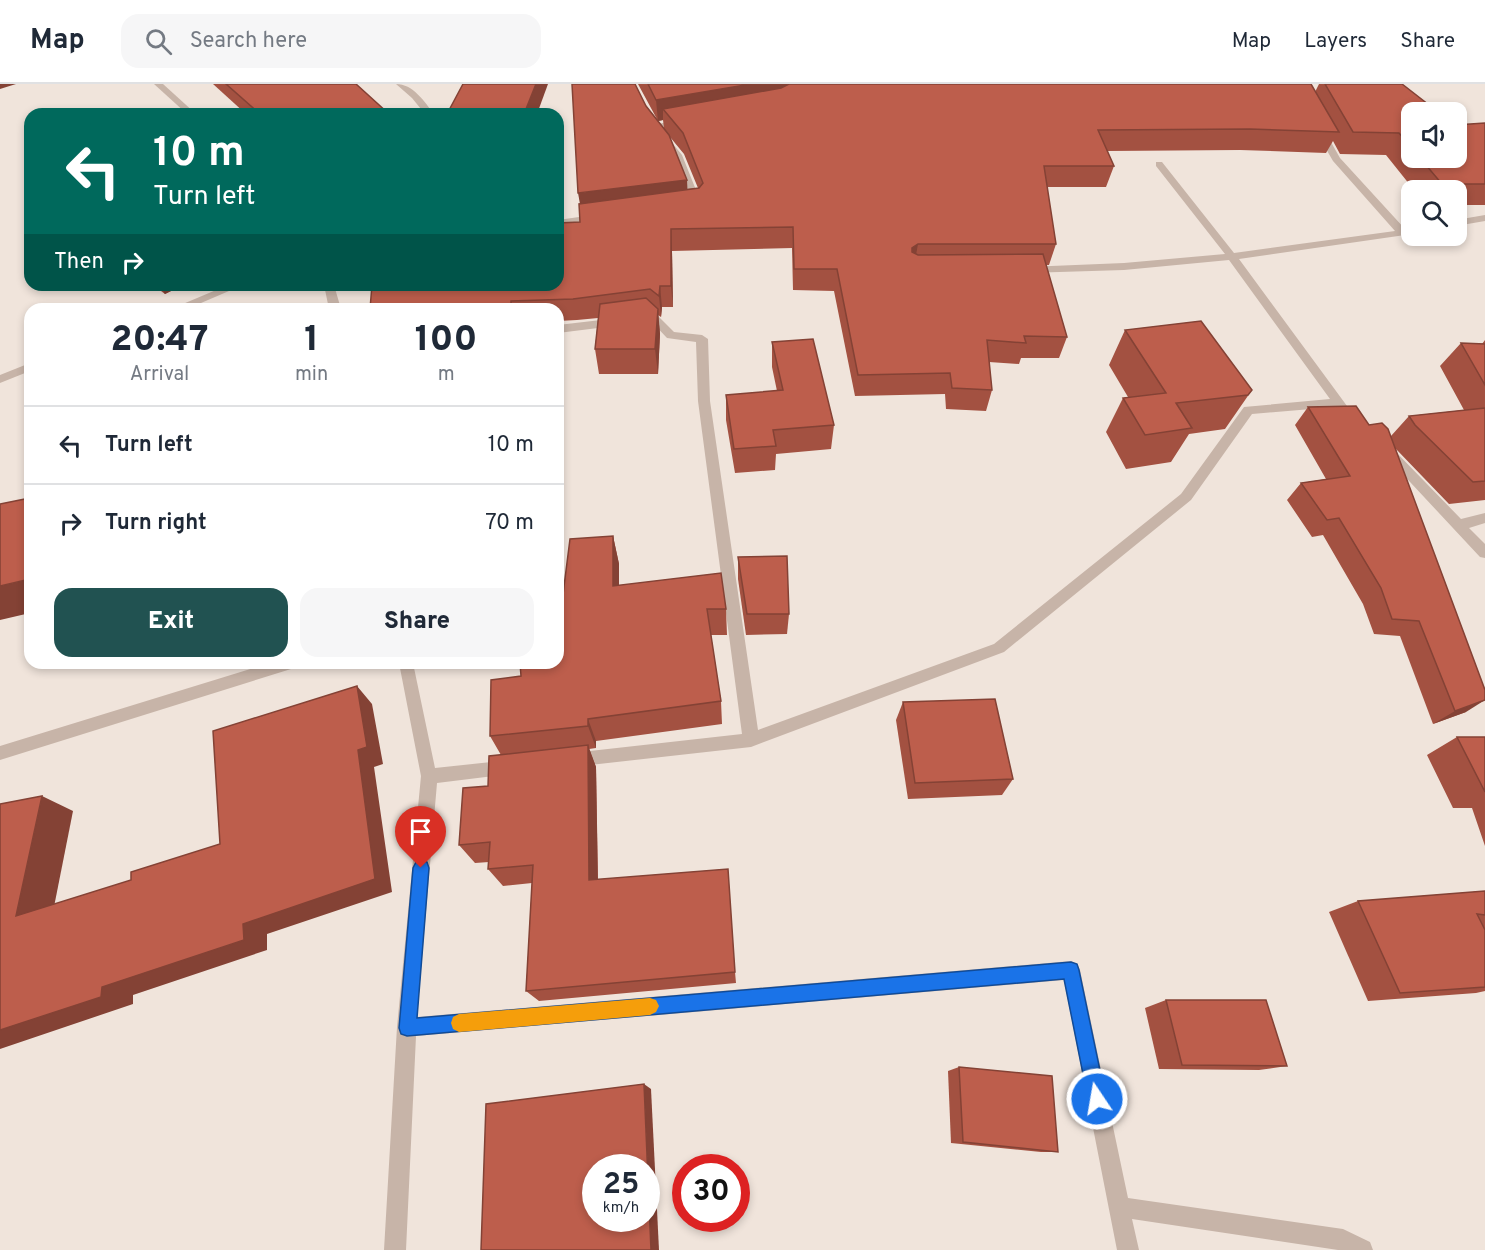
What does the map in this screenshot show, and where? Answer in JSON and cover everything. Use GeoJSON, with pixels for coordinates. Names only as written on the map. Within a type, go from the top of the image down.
{"type":"FeatureCollection","features":[{"type":"Feature","properties":{"kind":"street"},"geometry":{"type":"LineString","coordinates":[[158,84],[185,108]]}},
{"type":"Feature","properties":{"kind":"street"},"geometry":{"type":"LineString","coordinates":[[400,84],[425,108]]}},
{"type":"Feature","properties":{"kind":"street"},"geometry":{"type":"LineString","coordinates":[[685,207],[697,205],[678,155],[652,122],[699,118]]}},
{"type":"Feature","properties":{"kind":"street"},"geometry":{"type":"LineString","coordinates":[[1316,121],[1336,159],[1401,226]]}},
{"type":"Feature","properties":{"kind":"street"},"geometry":{"type":"LineString","coordinates":[[1159,164],[1232,257],[1337,404],[1354,420]]}},
{"type":"Feature","properties":{"kind":"street"},"geometry":{"type":"LineString","coordinates":[[564,222],[616,215]]}},
{"type":"Feature","properties":{"kind":"street"},"geometry":{"type":"LineString","coordinates":[[1467,221],[1485,218]]}},
{"type":"Feature","properties":{"kind":"street"},"geometry":{"type":"LineString","coordinates":[[1020,270],[1090,270],[1232,257],[1401,233]]}},
{"type":"Feature","properties":{"kind":"street"},"geometry":{"type":"LineString","coordinates":[[192,303],[223,291]]}},
{"type":"Feature","properties":{"kind":"street"},"geometry":{"type":"LineString","coordinates":[[564,327],[653,317],[671,335],[702,339],[704,401],[751,740]]}},
{"type":"Feature","properties":{"kind":"street"},"geometry":{"type":"LineString","coordinates":[[0,379],[24,369]]}},
{"type":"Feature","properties":{"kind":"street"},"geometry":{"type":"LineString","coordinates":[[556,762],[751,740],[999,648],[1186,497],[1248,410],[1337,404]]}},
{"type":"Feature","properties":{"kind":"street"},"geometry":{"type":"LineString","coordinates":[[1380,444],[1485,553]]}},
{"type":"Feature","properties":{"kind":"street"},"geometry":{"type":"LineString","coordinates":[[1460,525],[1485,518]]}},
{"type":"Feature","properties":{"kind":"street"},"geometry":{"type":"LineString","coordinates":[[0,753],[272,669]]}},
{"type":"Feature","properties":{"kind":"street"},"geometry":{"type":"LineString","coordinates":[[395,1250],[407,1028],[429,776],[407,669]]}},
{"type":"Feature","properties":{"kind":"street"},"geometry":{"type":"LineString","coordinates":[[429,776],[521,766]]}},
{"type":"Feature","properties":{"kind":"street"},"geometry":{"type":"LineString","coordinates":[[407,1028],[1071,970],[1128,1250]]}},
{"type":"Feature","properties":{"kind":"street"},"geometry":{"type":"LineString","coordinates":[[1119,1207],[1343,1240],[1362,1250]]}},
{"type":"Feature","properties":{"kind":"building"},"geometry":{"type":"Polygon","coordinates":[[[226,84],[356,84],[382,108],[253,108],[226,84]]]}},
{"type":"Feature","properties":{"kind":"building"},"geometry":{"type":"Polygon","coordinates":[[[463,84],[536,84],[526,108],[450,108],[463,84]]]}},
{"type":"Feature","properties":{"kind":"building"},"geometry":{"type":"Polygon","coordinates":[[[572,84],[635,84],[646,106],[669,135],[687,180],[578,193],[572,84]]]}},
{"type":"Feature","properties":{"kind":"building"},"geometry":{"type":"Polygon","coordinates":[[[648,84],[751,84],[656,100],[648,84]]]}},
{"type":"Feature","properties":{"kind":"building"},"geometry":{"type":"Polygon","coordinates":[[[789,84],[1311,84],[1339,132],[1250,129],[1098,130],[1114,166],[1044,166],[1056,244],[918,244],[912,248],[912,252],[918,255],[1043,254],[1067,337],[1024,336],[1026,343],[987,340],[992,390],[952,388],[950,373],[858,375],[837,269],[794,269],[793,227],[671,229],[671,286],[660,286],[659,296],[650,289],[573,299],[511,301],[511,303],[370,303],[372,291],[564,291],[564,223],[580,222],[579,204],[699,188],[703,183],[683,133],[663,109],[781,88],[789,84]]]}},
{"type":"Feature","properties":{"kind":"building"},"geometry":{"type":"Polygon","coordinates":[[[1325,84],[1402,84],[1425,102],[1401,102],[1401,135],[1399,133],[1353,132],[1325,84]]]}},
{"type":"Feature","properties":{"kind":"building"},"geometry":{"type":"Polygon","coordinates":[[[1485,123],[1485,184],[1467,184],[1467,180],[1439,180],[1428,168],[1467,168],[1467,124],[1485,123]]]}},
{"type":"Feature","properties":{"kind":"building"},"geometry":{"type":"Polygon","coordinates":[[[646,298],[658,309],[655,349],[595,349],[600,304],[646,298]]]}},
{"type":"Feature","properties":{"kind":"building"},"geometry":{"type":"Polygon","coordinates":[[[1201,321],[1252,390],[1248,395],[1176,403],[1192,428],[1145,435],[1123,398],[1166,393],[1125,330],[1201,321]]]}},
{"type":"Feature","properties":{"kind":"building"},"geometry":{"type":"Polygon","coordinates":[[[813,339],[834,425],[773,430],[776,446],[734,449],[726,395],[783,390],[772,342],[813,339]]]}},
{"type":"Feature","properties":{"kind":"building"},"geometry":{"type":"Polygon","coordinates":[[[1461,343],[1485,344],[1485,385],[1461,343]]]}},
{"type":"Feature","properties":{"kind":"building"},"geometry":{"type":"Polygon","coordinates":[[[1356,406],[1369,425],[1382,423],[1388,429],[1485,690],[1485,700],[1455,711],[1419,621],[1392,619],[1381,588],[1339,518],[1327,520],[1301,483],[1350,476],[1308,407],[1356,406]]]}},
{"type":"Feature","properties":{"kind":"building"},"geometry":{"type":"Polygon","coordinates":[[[1485,408],[1485,481],[1473,482],[1415,425],[1409,416],[1485,408]]]}},
{"type":"Feature","properties":{"kind":"building"},"geometry":{"type":"Polygon","coordinates":[[[24,499],[24,580],[0,586],[0,504],[24,499]]]}},
{"type":"Feature","properties":{"kind":"building"},"geometry":{"type":"Polygon","coordinates":[[[613,536],[613,586],[721,573],[726,609],[707,609],[721,701],[588,719],[588,726],[490,736],[491,680],[521,676],[520,669],[564,669],[564,586],[570,539],[613,536]]]}},
{"type":"Feature","properties":{"kind":"building"},"geometry":{"type":"Polygon","coordinates":[[[787,556],[789,614],[747,614],[738,557],[787,556]]]}},
{"type":"Feature","properties":{"kind":"building"},"geometry":{"type":"Polygon","coordinates":[[[357,686],[367,747],[358,750],[375,879],[243,924],[244,940],[102,987],[101,997],[0,1030],[0,804],[42,796],[16,916],[131,880],[131,872],[220,844],[213,731],[357,686]]]}},
{"type":"Feature","properties":{"kind":"building"},"geometry":{"type":"Polygon","coordinates":[[[995,699],[1013,779],[915,783],[903,702],[995,699]]]}},
{"type":"Feature","properties":{"kind":"building"},"geometry":{"type":"Polygon","coordinates":[[[1457,737],[1485,737],[1485,792],[1457,737]]]}},
{"type":"Feature","properties":{"kind":"building"},"geometry":{"type":"Polygon","coordinates":[[[588,745],[589,880],[728,869],[735,972],[526,991],[533,865],[488,869],[490,842],[459,845],[463,788],[488,786],[489,756],[588,745]]]}},
{"type":"Feature","properties":{"kind":"building"},"geometry":{"type":"Polygon","coordinates":[[[1485,891],[1485,915],[1477,914],[1485,930],[1485,987],[1400,993],[1358,901],[1485,891]]]}},
{"type":"Feature","properties":{"kind":"building"},"geometry":{"type":"Polygon","coordinates":[[[1166,1000],[1266,1000],[1287,1066],[1182,1065],[1166,1000]]]}},
{"type":"Feature","properties":{"kind":"building"},"geometry":{"type":"Polygon","coordinates":[[[959,1067],[1052,1076],[1058,1152],[963,1142],[959,1067]]]}},
{"type":"Feature","properties":{"kind":"building"},"geometry":{"type":"Polygon","coordinates":[[[644,1084],[647,1154],[582,1154],[582,1232],[650,1232],[651,1250],[481,1250],[486,1104],[644,1084]]]}},
{"type":"Feature","properties":{"kind":"slow traffic"},"geometry":{"type":"LineString","coordinates":[[459,1023],[650,1006]]}},
{"type":"Feature","properties":{"kind":"route"},"geometry":{"type":"LineString","coordinates":[[421,868],[407,1028],[1071,970],[1097,1099]]}}]}
